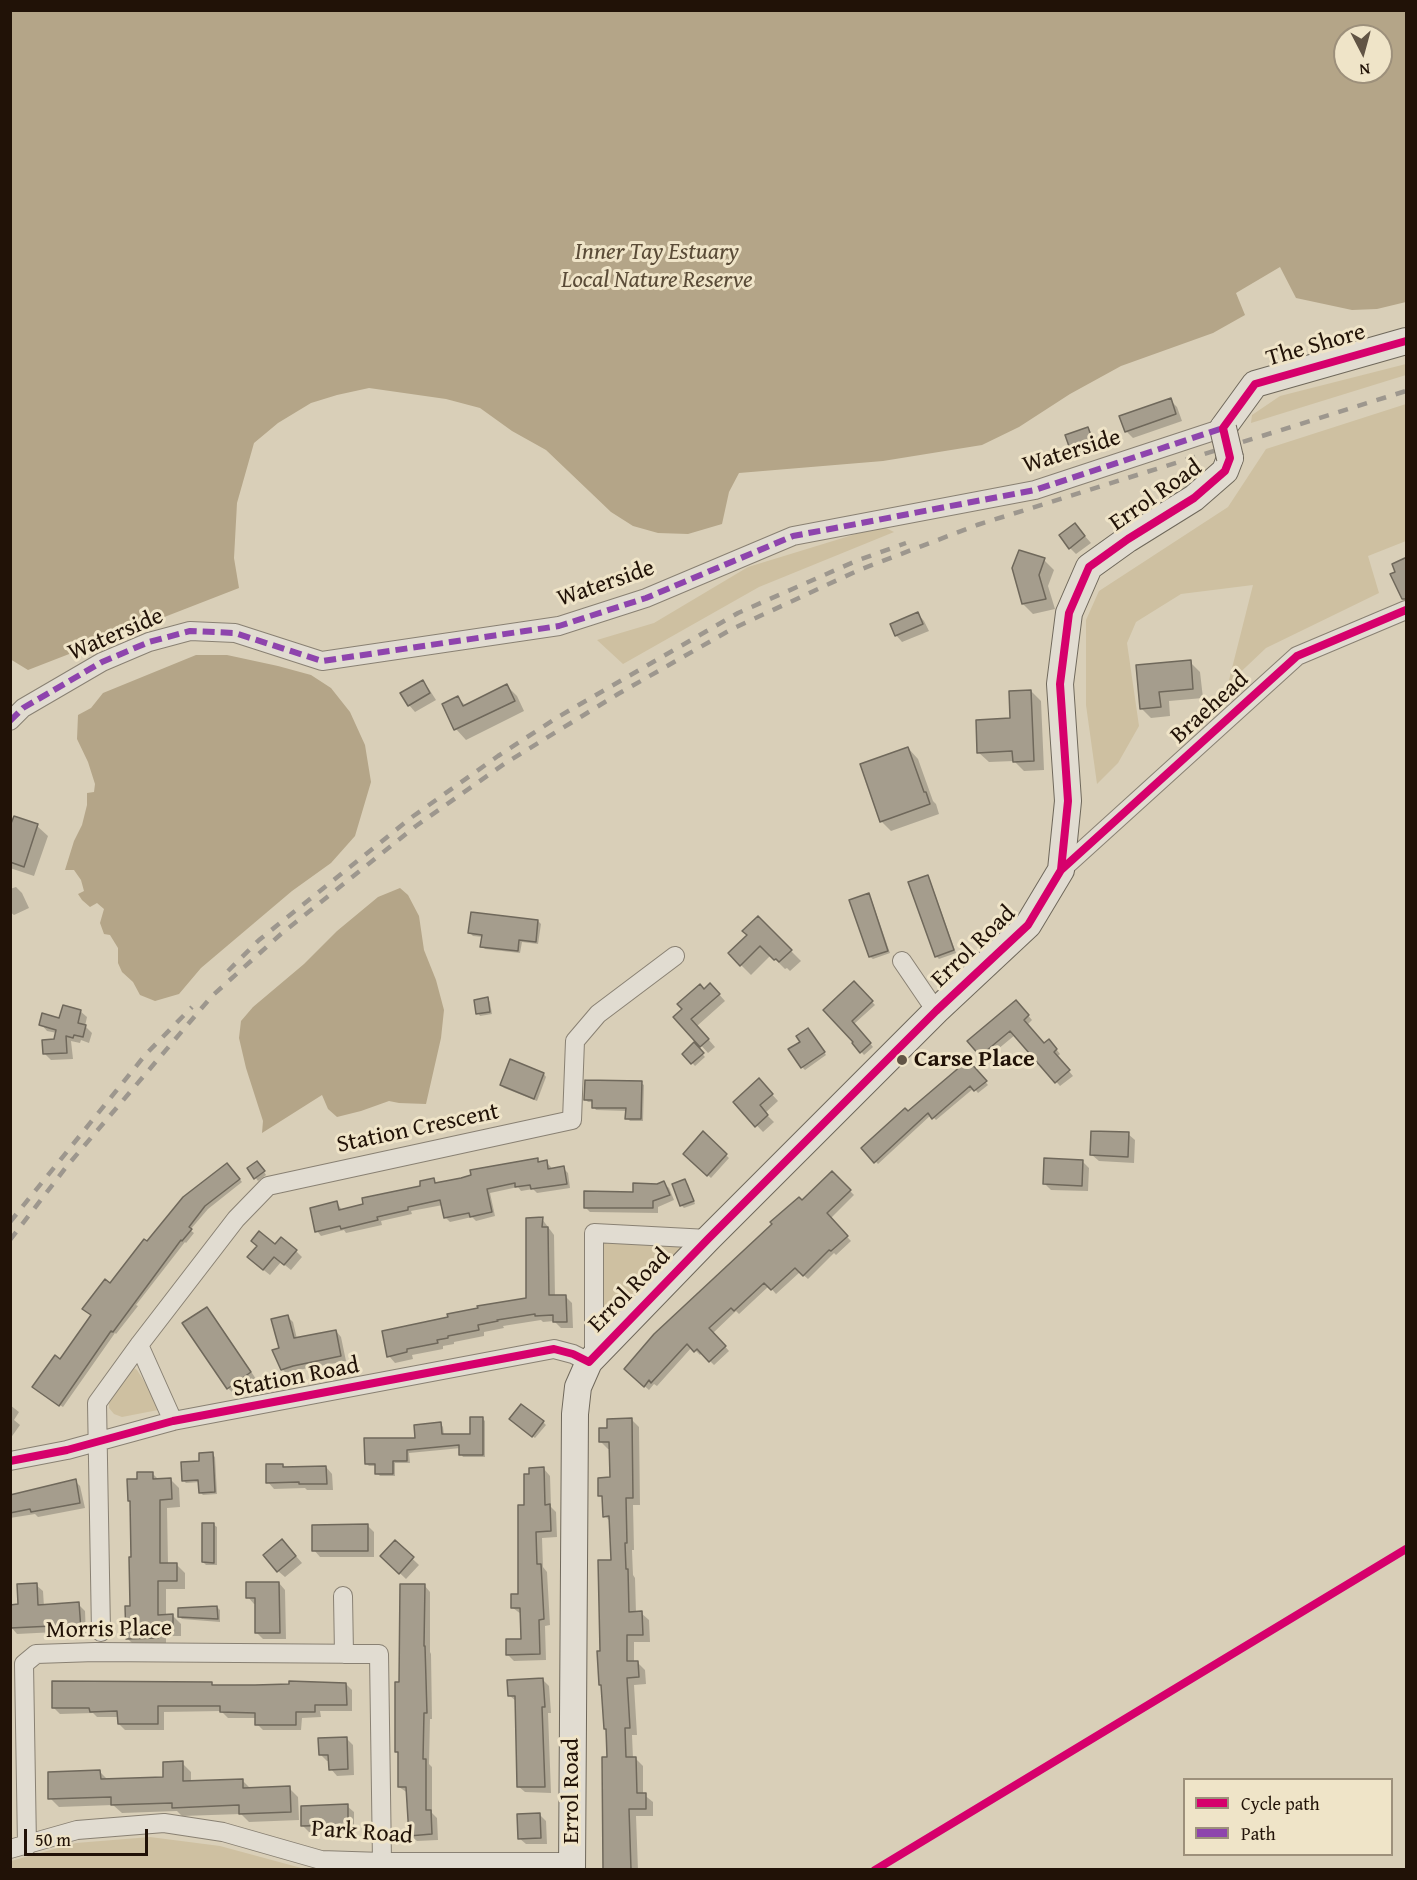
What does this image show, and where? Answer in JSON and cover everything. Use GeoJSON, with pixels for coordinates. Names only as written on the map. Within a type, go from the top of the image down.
{"type":"FeatureCollection","features":[{"type":"Feature","properties":{"kind":"street","name":"The Shore"},"geometry":{"type":"LineString","coordinates":[[1223,428],[1255,384],[1407,341]]}},
{"type":"Feature","properties":{"kind":"street","name":"Errol Road"},"geometry":{"type":"LineString","coordinates":[[572,1866],[575,1414],[578,1386],[592,1360],[708,1239],[936,1011],[1028,925],[1061,870],[1068,801],[1060,684],[1069,613],[1089,567],[1128,539],[1194,498],[1225,471],[1230,458],[1223,428]]}},
{"type":"Feature","properties":{"kind":"street","name":"Waterside"},"geometry":{"type":"LineString","coordinates":[[10,721],[23,708],[102,662],[149,642],[190,631],[235,633],[322,661],[559,626],[646,598],[793,536],[1035,490],[1223,428]]}},
{"type":"Feature","properties":{"kind":"street","name":"Braehead"},"geometry":{"type":"LineString","coordinates":[[1061,870],[1297,656],[1407,610]]}},
{"type":"Feature","properties":{"kind":"street","name":"Station Crescent"},"geometry":{"type":"LineString","coordinates":[[101,1632],[97,1403],[236,1219],[268,1186],[572,1120],[575,1041],[598,1014],[675,956]]}},
{"type":"Feature","properties":{"kind":"street"},"geometry":{"type":"LineString","coordinates":[[902,961],[936,1011]]}},
{"type":"Feature","properties":{"kind":"street","name":"Errol Road"},"geometry":{"type":"LineString","coordinates":[[592,1360],[594,1233],[708,1239]]}},
{"type":"Feature","properties":{"kind":"street"},"geometry":{"type":"LineString","coordinates":[[139,1345],[173,1421]]}},
{"type":"Feature","properties":{"kind":"street","name":"Station Road"},"geometry":{"type":"LineString","coordinates":[[10,1461],[67,1450],[173,1421],[554,1349],[592,1360]]}},
{"type":"Feature","properties":{"kind":"street"},"geometry":{"type":"LineString","coordinates":[[343,1596],[344,1654]]}},
{"type":"Feature","properties":{"kind":"street","name":"Morris Place"},"geometry":{"type":"LineString","coordinates":[[19,1847],[24,1664],[36,1654],[95,1652],[379,1654],[382,1862]]}},
{"type":"Feature","properties":{"kind":"street","name":"Park Road"},"geometry":{"type":"LineString","coordinates":[[19,1847],[77,1830],[164,1823],[223,1832],[321,1860],[572,1866]]}},
{"type":"Feature","properties":{"kind":"shaded area","name":"Inner Tay Estuary Local Nature Reserve"},"geometry":{"type":"Polygon","coordinates":[[[10,11],[1406,11],[1406,302],[1377,309],[1352,310],[1296,298],[1280,267],[1236,293],[1245,315],[1213,333],[1121,366],[1070,394],[1019,427],[982,445],[883,461],[739,473],[729,492],[722,524],[688,534],[658,533],[633,526],[611,512],[546,450],[512,431],[480,408],[446,399],[369,388],[337,395],[311,403],[278,423],[254,443],[237,503],[234,558],[239,588],[28,670],[10,659],[10,11]]]}},
{"type":"Feature","properties":{"kind":"shaded area"},"geometry":{"type":"Polygon","coordinates":[[[1406,364],[1406,375],[1251,423],[1252,415],[1280,396],[1406,364]]]}},
{"type":"Feature","properties":{"kind":"shaded area"},"geometry":{"type":"Polygon","coordinates":[[[1406,404],[1406,541],[1368,556],[1379,593],[1266,648],[1228,684],[1253,585],[1181,594],[1136,622],[1127,643],[1139,726],[1118,763],[1097,784],[1086,705],[1086,620],[1099,591],[1228,507],[1266,449],[1406,404]]]}},
{"type":"Feature","properties":{"kind":"shaded area"},"geometry":{"type":"Polygon","coordinates":[[[882,526],[894,532],[759,587],[623,664],[597,640],[654,623],[748,567],[882,526]]]}},
{"type":"Feature","properties":{"kind":"shaded area"},"geometry":{"type":"Polygon","coordinates":[[[196,655],[227,655],[278,666],[311,675],[331,688],[350,712],[365,745],[371,782],[355,836],[331,863],[292,891],[201,968],[179,994],[155,1001],[140,995],[133,982],[122,972],[118,963],[118,948],[110,935],[104,934],[100,923],[104,909],[97,903],[90,907],[82,900],[78,894],[84,891],[81,880],[74,870],[65,870],[74,841],[82,825],[87,805],[87,793],[94,792],[95,784],[77,739],[78,715],[91,708],[103,693],[196,655]]]}},
{"type":"Feature","properties":{"kind":"shaded area"},"geometry":{"type":"Polygon","coordinates":[[[400,888],[408,895],[419,916],[424,950],[436,980],[444,1010],[441,1038],[426,1104],[389,1101],[337,1117],[328,1109],[322,1095],[262,1133],[263,1121],[239,1038],[241,1021],[253,1007],[304,964],[337,931],[378,897],[400,888]]]}},
{"type":"Feature","properties":{"kind":"shaded area"},"geometry":{"type":"Polygon","coordinates":[[[605,1242],[680,1246],[680,1251],[602,1324],[602,1248],[605,1242]]]}},
{"type":"Feature","properties":{"kind":"shaded area"},"geometry":{"type":"Polygon","coordinates":[[[134,1368],[161,1408],[122,1417],[114,1414],[109,1408],[109,1399],[134,1368]]]}},
{"type":"Feature","properties":{"kind":"shaded area"},"geometry":{"type":"Polygon","coordinates":[[[150,1837],[220,1846],[305,1869],[11,1869],[11,1861],[76,1843],[150,1837]]]}},
{"type":"Feature","properties":{"kind":"building"},"geometry":{"type":"Polygon","coordinates":[[[1171,398],[1176,414],[1125,432],[1119,416],[1171,398]]]}},
{"type":"Feature","properties":{"kind":"building"},"geometry":{"type":"Polygon","coordinates":[[[1088,427],[1094,444],[1071,452],[1065,435],[1088,427]]]}},
{"type":"Feature","properties":{"kind":"building"},"geometry":{"type":"Polygon","coordinates":[[[1075,523],[1085,536],[1069,549],[1059,535],[1075,523]]]}},
{"type":"Feature","properties":{"kind":"building"},"geometry":{"type":"Polygon","coordinates":[[[1019,550],[1045,558],[1039,575],[1046,599],[1022,604],[1012,568],[1019,550]]]}},
{"type":"Feature","properties":{"kind":"building"},"geometry":{"type":"Polygon","coordinates":[[[1407,557],[1407,599],[1402,599],[1390,574],[1395,572],[1392,564],[1407,557]]]}},
{"type":"Feature","properties":{"kind":"building"},"geometry":{"type":"Polygon","coordinates":[[[918,612],[923,624],[895,636],[890,624],[918,612]]]}},
{"type":"Feature","properties":{"kind":"building"},"geometry":{"type":"Polygon","coordinates":[[[1191,660],[1193,689],[1159,692],[1161,707],[1140,709],[1136,665],[1191,660]]]}},
{"type":"Feature","properties":{"kind":"building"},"geometry":{"type":"Polygon","coordinates":[[[423,680],[430,693],[408,706],[400,693],[423,680]]]}},
{"type":"Feature","properties":{"kind":"building"},"geometry":{"type":"Polygon","coordinates":[[[507,684],[515,701],[454,730],[442,704],[458,696],[463,706],[507,684]]]}},
{"type":"Feature","properties":{"kind":"building"},"geometry":{"type":"Polygon","coordinates":[[[1031,690],[1034,761],[1013,762],[1012,751],[977,753],[976,720],[1010,718],[1009,691],[1031,690]]]}},
{"type":"Feature","properties":{"kind":"building"},"geometry":{"type":"Polygon","coordinates":[[[908,747],[930,804],[880,822],[860,764],[908,747]]]}},
{"type":"Feature","properties":{"kind":"building"},"geometry":{"type":"Polygon","coordinates":[[[14,816],[38,824],[24,867],[10,862],[10,826],[14,816]]]}},
{"type":"Feature","properties":{"kind":"building"},"geometry":{"type":"Polygon","coordinates":[[[928,875],[954,950],[935,957],[908,882],[928,875]]]}},
{"type":"Feature","properties":{"kind":"building"},"geometry":{"type":"Polygon","coordinates":[[[869,893],[888,951],[869,957],[849,900],[869,893]]]}},
{"type":"Feature","properties":{"kind":"building"},"geometry":{"type":"Polygon","coordinates":[[[471,912],[538,920],[536,942],[519,940],[518,951],[480,947],[482,935],[468,933],[471,912]]]}},
{"type":"Feature","properties":{"kind":"building"},"geometry":{"type":"Polygon","coordinates":[[[758,916],[792,950],[779,962],[760,946],[740,966],[728,953],[747,935],[742,931],[758,916]]]}},
{"type":"Feature","properties":{"kind":"building"},"geometry":{"type":"Polygon","coordinates":[[[854,981],[873,1001],[852,1021],[871,1043],[860,1053],[853,1042],[823,1010],[854,981]]]}},
{"type":"Feature","properties":{"kind":"building"},"geometry":{"type":"Polygon","coordinates":[[[710,983],[720,994],[691,1019],[709,1039],[700,1047],[673,1017],[682,1009],[677,1004],[700,984],[704,989],[710,983]]]}},
{"type":"Feature","properties":{"kind":"building"},"geometry":{"type":"Polygon","coordinates":[[[488,997],[490,1012],[476,1014],[474,1000],[488,997]]]}},
{"type":"Feature","properties":{"kind":"building"},"geometry":{"type":"Polygon","coordinates":[[[1016,1000],[1029,1015],[1024,1020],[1044,1043],[1049,1039],[1057,1049],[1054,1052],[1070,1070],[1055,1083],[1010,1031],[980,1056],[967,1041],[1016,1000]]]}},
{"type":"Feature","properties":{"kind":"building"},"geometry":{"type":"Polygon","coordinates":[[[63,1005],[81,1010],[78,1023],[86,1025],[83,1037],[66,1036],[67,1053],[43,1054],[42,1040],[54,1039],[56,1030],[39,1025],[42,1013],[59,1018],[63,1005]]]}},
{"type":"Feature","properties":{"kind":"building"},"geometry":{"type":"Polygon","coordinates":[[[808,1028],[825,1052],[801,1068],[788,1049],[800,1042],[796,1036],[808,1028]]]}},
{"type":"Feature","properties":{"kind":"building"},"geometry":{"type":"Polygon","coordinates":[[[694,1042],[704,1053],[691,1064],[682,1054],[694,1042]]]}},
{"type":"Feature","properties":{"kind":"building"},"geometry":{"type":"Polygon","coordinates":[[[510,1059],[544,1073],[534,1099],[500,1085],[510,1059]]]}},
{"type":"Feature","properties":{"kind":"building"},"geometry":{"type":"Polygon","coordinates":[[[968,1060],[987,1081],[974,1091],[970,1086],[932,1119],[928,1113],[874,1163],[861,1148],[905,1108],[908,1111],[968,1060]]]}},
{"type":"Feature","properties":{"kind":"building"},"geometry":{"type":"Polygon","coordinates":[[[759,1078],[773,1094],[760,1105],[768,1115],[755,1127],[733,1102],[759,1078]]]}},
{"type":"Feature","properties":{"kind":"building"},"geometry":{"type":"Polygon","coordinates":[[[585,1080],[642,1081],[641,1119],[625,1119],[626,1108],[592,1108],[592,1100],[584,1100],[585,1080]]]}},
{"type":"Feature","properties":{"kind":"building"},"geometry":{"type":"Polygon","coordinates":[[[703,1131],[727,1154],[707,1176],[683,1154],[703,1131]]]}},
{"type":"Feature","properties":{"kind":"building"},"geometry":{"type":"Polygon","coordinates":[[[1091,1131],[1129,1132],[1128,1157],[1090,1155],[1091,1131]]]}},
{"type":"Feature","properties":{"kind":"building"},"geometry":{"type":"Polygon","coordinates":[[[538,1158],[538,1162],[547,1160],[548,1169],[564,1166],[567,1184],[531,1189],[530,1185],[515,1187],[515,1183],[487,1189],[492,1212],[470,1217],[469,1213],[444,1218],[440,1200],[377,1217],[378,1220],[341,1229],[340,1226],[315,1232],[310,1208],[337,1201],[339,1210],[363,1204],[362,1198],[420,1186],[420,1181],[434,1178],[435,1183],[461,1178],[471,1175],[470,1170],[538,1158]]]}},
{"type":"Feature","properties":{"kind":"building"},"geometry":{"type":"Polygon","coordinates":[[[1044,1158],[1083,1160],[1082,1186],[1043,1184],[1044,1158]]]}},
{"type":"Feature","properties":{"kind":"building"},"geometry":{"type":"Polygon","coordinates":[[[257,1161],[265,1171],[254,1179],[247,1168],[257,1161]]]}},
{"type":"Feature","properties":{"kind":"building"},"geometry":{"type":"Polygon","coordinates":[[[227,1163],[240,1179],[205,1206],[189,1227],[192,1229],[181,1240],[113,1332],[111,1331],[59,1406],[32,1387],[55,1355],[60,1359],[91,1315],[82,1309],[105,1279],[110,1283],[144,1239],[147,1241],[183,1197],[227,1163]]]}},
{"type":"Feature","properties":{"kind":"building"},"geometry":{"type":"Polygon","coordinates":[[[832,1171],[851,1190],[827,1213],[848,1236],[831,1251],[829,1250],[803,1276],[795,1268],[771,1290],[764,1283],[734,1311],[731,1308],[709,1328],[726,1346],[709,1362],[697,1349],[694,1352],[687,1344],[651,1383],[649,1380],[644,1387],[624,1369],[654,1334],[772,1224],[770,1222],[799,1197],[802,1200],[832,1171]]]}},
{"type":"Feature","properties":{"kind":"building"},"geometry":{"type":"Polygon","coordinates":[[[685,1179],[694,1201],[680,1206],[672,1184],[685,1179]]]}},
{"type":"Feature","properties":{"kind":"building"},"geometry":{"type":"Polygon","coordinates":[[[664,1181],[670,1195],[653,1201],[653,1208],[584,1208],[584,1191],[633,1192],[633,1183],[657,1184],[664,1181]]]}},
{"type":"Feature","properties":{"kind":"building"},"geometry":{"type":"Polygon","coordinates":[[[543,1217],[542,1227],[548,1227],[549,1295],[566,1295],[567,1322],[553,1322],[553,1315],[535,1316],[535,1314],[497,1320],[478,1325],[479,1330],[448,1336],[448,1338],[437,1340],[438,1343],[407,1349],[407,1352],[387,1357],[382,1331],[448,1317],[447,1314],[478,1308],[477,1306],[526,1298],[526,1218],[543,1217]]]}},
{"type":"Feature","properties":{"kind":"building"},"geometry":{"type":"Polygon","coordinates":[[[259,1231],[275,1244],[281,1237],[297,1250],[284,1265],[274,1257],[263,1270],[247,1257],[257,1246],[251,1241],[259,1231]]]}},
{"type":"Feature","properties":{"kind":"building"},"geometry":{"type":"Polygon","coordinates":[[[207,1307],[251,1372],[227,1389],[182,1323],[207,1307]]]}},
{"type":"Feature","properties":{"kind":"building"},"geometry":{"type":"Polygon","coordinates":[[[288,1315],[294,1338],[336,1330],[341,1356],[281,1370],[272,1350],[279,1348],[271,1319],[288,1315]]]}},
{"type":"Feature","properties":{"kind":"building"},"geometry":{"type":"Polygon","coordinates":[[[521,1404],[544,1421],[532,1437],[509,1419],[521,1404]]]}},
{"type":"Feature","properties":{"kind":"building"},"geometry":{"type":"Polygon","coordinates":[[[470,1417],[483,1417],[483,1455],[459,1455],[459,1445],[407,1450],[407,1461],[393,1461],[393,1474],[375,1474],[375,1464],[365,1464],[364,1438],[415,1438],[414,1425],[441,1422],[442,1434],[470,1434],[470,1417]]]}},
{"type":"Feature","properties":{"kind":"building"},"geometry":{"type":"Polygon","coordinates":[[[632,1418],[633,1498],[626,1498],[626,1569],[628,1569],[629,1612],[642,1611],[643,1635],[627,1635],[627,1661],[638,1661],[639,1677],[627,1678],[630,1728],[625,1728],[626,1757],[636,1757],[637,1793],[646,1793],[646,1809],[629,1809],[631,1869],[603,1869],[602,1757],[607,1757],[597,1651],[600,1651],[598,1560],[611,1560],[609,1516],[603,1517],[602,1496],[598,1496],[598,1478],[610,1477],[609,1442],[599,1442],[599,1428],[607,1428],[607,1419],[632,1418]]]}},
{"type":"Feature","properties":{"kind":"building"},"geometry":{"type":"Polygon","coordinates":[[[213,1452],[215,1492],[199,1493],[198,1480],[182,1481],[181,1462],[199,1461],[199,1453],[213,1452]]]}},
{"type":"Feature","properties":{"kind":"building"},"geometry":{"type":"Polygon","coordinates":[[[266,1464],[283,1464],[283,1467],[326,1466],[327,1484],[266,1483],[266,1464]]]}},
{"type":"Feature","properties":{"kind":"building"},"geometry":{"type":"Polygon","coordinates":[[[544,1467],[545,1505],[550,1504],[551,1531],[536,1532],[537,1564],[541,1564],[544,1619],[539,1620],[540,1654],[506,1655],[506,1639],[521,1639],[520,1608],[511,1608],[511,1594],[518,1594],[518,1505],[524,1505],[524,1474],[529,1474],[529,1468],[544,1467]]]}},
{"type":"Feature","properties":{"kind":"building"},"geometry":{"type":"Polygon","coordinates":[[[137,1472],[153,1472],[153,1479],[171,1478],[172,1499],[160,1500],[160,1563],[177,1563],[177,1581],[158,1581],[158,1615],[173,1614],[173,1628],[158,1628],[158,1638],[126,1639],[125,1606],[130,1606],[129,1557],[131,1557],[130,1501],[128,1501],[127,1479],[137,1479],[137,1472]]]}},
{"type":"Feature","properties":{"kind":"building"},"geometry":{"type":"Polygon","coordinates":[[[76,1479],[80,1503],[31,1512],[30,1509],[10,1513],[10,1495],[76,1479]]]}},
{"type":"Feature","properties":{"kind":"building"},"geometry":{"type":"Polygon","coordinates":[[[202,1523],[214,1523],[214,1563],[202,1562],[202,1523]]]}},
{"type":"Feature","properties":{"kind":"building"},"geometry":{"type":"Polygon","coordinates":[[[368,1524],[368,1551],[312,1551],[312,1525],[368,1524]]]}},
{"type":"Feature","properties":{"kind":"building"},"geometry":{"type":"Polygon","coordinates":[[[282,1539],[296,1556],[277,1572],[263,1555],[282,1539]]]}},
{"type":"Feature","properties":{"kind":"building"},"geometry":{"type":"Polygon","coordinates":[[[395,1540],[414,1557],[399,1574],[380,1556],[395,1540]]]}},
{"type":"Feature","properties":{"kind":"building"},"geometry":{"type":"Polygon","coordinates":[[[246,1582],[279,1582],[280,1633],[255,1633],[255,1598],[246,1598],[246,1582]]]}},
{"type":"Feature","properties":{"kind":"building"},"geometry":{"type":"Polygon","coordinates":[[[37,1583],[38,1605],[79,1602],[81,1630],[54,1632],[53,1626],[10,1628],[10,1605],[18,1604],[17,1584],[37,1583]]]}},
{"type":"Feature","properties":{"kind":"building"},"geometry":{"type":"Polygon","coordinates":[[[400,1584],[425,1584],[424,1646],[427,1713],[424,1713],[423,1759],[426,1759],[426,1810],[431,1810],[432,1834],[409,1836],[406,1787],[398,1787],[398,1752],[395,1752],[395,1682],[399,1682],[400,1584]]]}},
{"type":"Feature","properties":{"kind":"building"},"geometry":{"type":"Polygon","coordinates":[[[217,1606],[218,1619],[178,1617],[178,1608],[217,1606]]]}},
{"type":"Feature","properties":{"kind":"building"},"geometry":{"type":"Polygon","coordinates":[[[543,1678],[545,1787],[517,1787],[515,1696],[508,1696],[507,1680],[543,1678]]]}},
{"type":"Feature","properties":{"kind":"building"},"geometry":{"type":"Polygon","coordinates":[[[52,1681],[212,1682],[212,1685],[289,1684],[289,1681],[346,1683],[347,1705],[315,1705],[315,1712],[296,1712],[296,1725],[255,1725],[255,1713],[220,1712],[220,1706],[158,1706],[158,1724],[118,1724],[117,1711],[90,1712],[89,1708],[52,1708],[52,1681]]]}},
{"type":"Feature","properties":{"kind":"building"},"geometry":{"type":"Polygon","coordinates":[[[347,1737],[348,1769],[329,1770],[328,1755],[319,1755],[318,1738],[347,1737]]]}},
{"type":"Feature","properties":{"kind":"building"},"geometry":{"type":"Polygon","coordinates":[[[183,1761],[183,1781],[243,1779],[243,1788],[290,1786],[291,1812],[239,1814],[239,1805],[172,1808],[172,1803],[111,1805],[111,1797],[48,1799],[48,1772],[100,1770],[101,1779],[163,1777],[163,1762],[183,1761]]]}},
{"type":"Feature","properties":{"kind":"building"},"geometry":{"type":"Polygon","coordinates":[[[348,1804],[348,1825],[301,1826],[301,1806],[348,1804]]]}},
{"type":"Feature","properties":{"kind":"building"},"geometry":{"type":"Polygon","coordinates":[[[540,1813],[541,1838],[518,1839],[517,1814],[540,1813]]]}},
{"type":"Feature","properties":{"kind":"railway"},"geometry":{"type":"LineString","coordinates":[[10,1240],[67,1166],[212,996],[281,934],[416,826],[504,764],[618,694],[732,629],[859,570],[977,525],[1406,391]]}},
{"type":"Feature","properties":{"kind":"railway"},"geometry":{"type":"LineString","coordinates":[[228,971],[259,940],[412,817],[558,717],[738,613],[856,561],[906,543]]}},
{"type":"Feature","properties":{"kind":"railway"},"geometry":{"type":"LineString","coordinates":[[10,1222],[146,1054],[192,1007]]}},
{"type":"Feature","properties":{"kind":"marked path"},"geometry":{"type":"LineString","coordinates":[[10,721],[23,708],[102,662],[149,642],[190,631],[235,633],[322,661],[559,626],[646,598],[793,536],[1035,490],[1223,428]]}},
{"type":"Feature","properties":{"kind":"cycle path"},"geometry":{"type":"LineString","coordinates":[[10,1461],[67,1450],[173,1421],[554,1349],[573,1354],[589,1362],[708,1239],[936,1011],[1028,925],[1061,870],[1068,801],[1060,684],[1069,613],[1089,567],[1128,539],[1194,498],[1225,471],[1230,458],[1223,428],[1255,384],[1406,341]]}},
{"type":"Feature","properties":{"kind":"cycle path"},"geometry":{"type":"LineString","coordinates":[[1061,870],[1297,656],[1406,610]]}},
{"type":"Feature","properties":{"kind":"cycle path"},"geometry":{"type":"LineString","coordinates":[[875,1870],[1406,1549]]}},
{"type":"Feature","properties":{"kind":"place","name":"Carse Place"},"geometry":{"type":"Point","coordinates":[902,1060]}}]}
